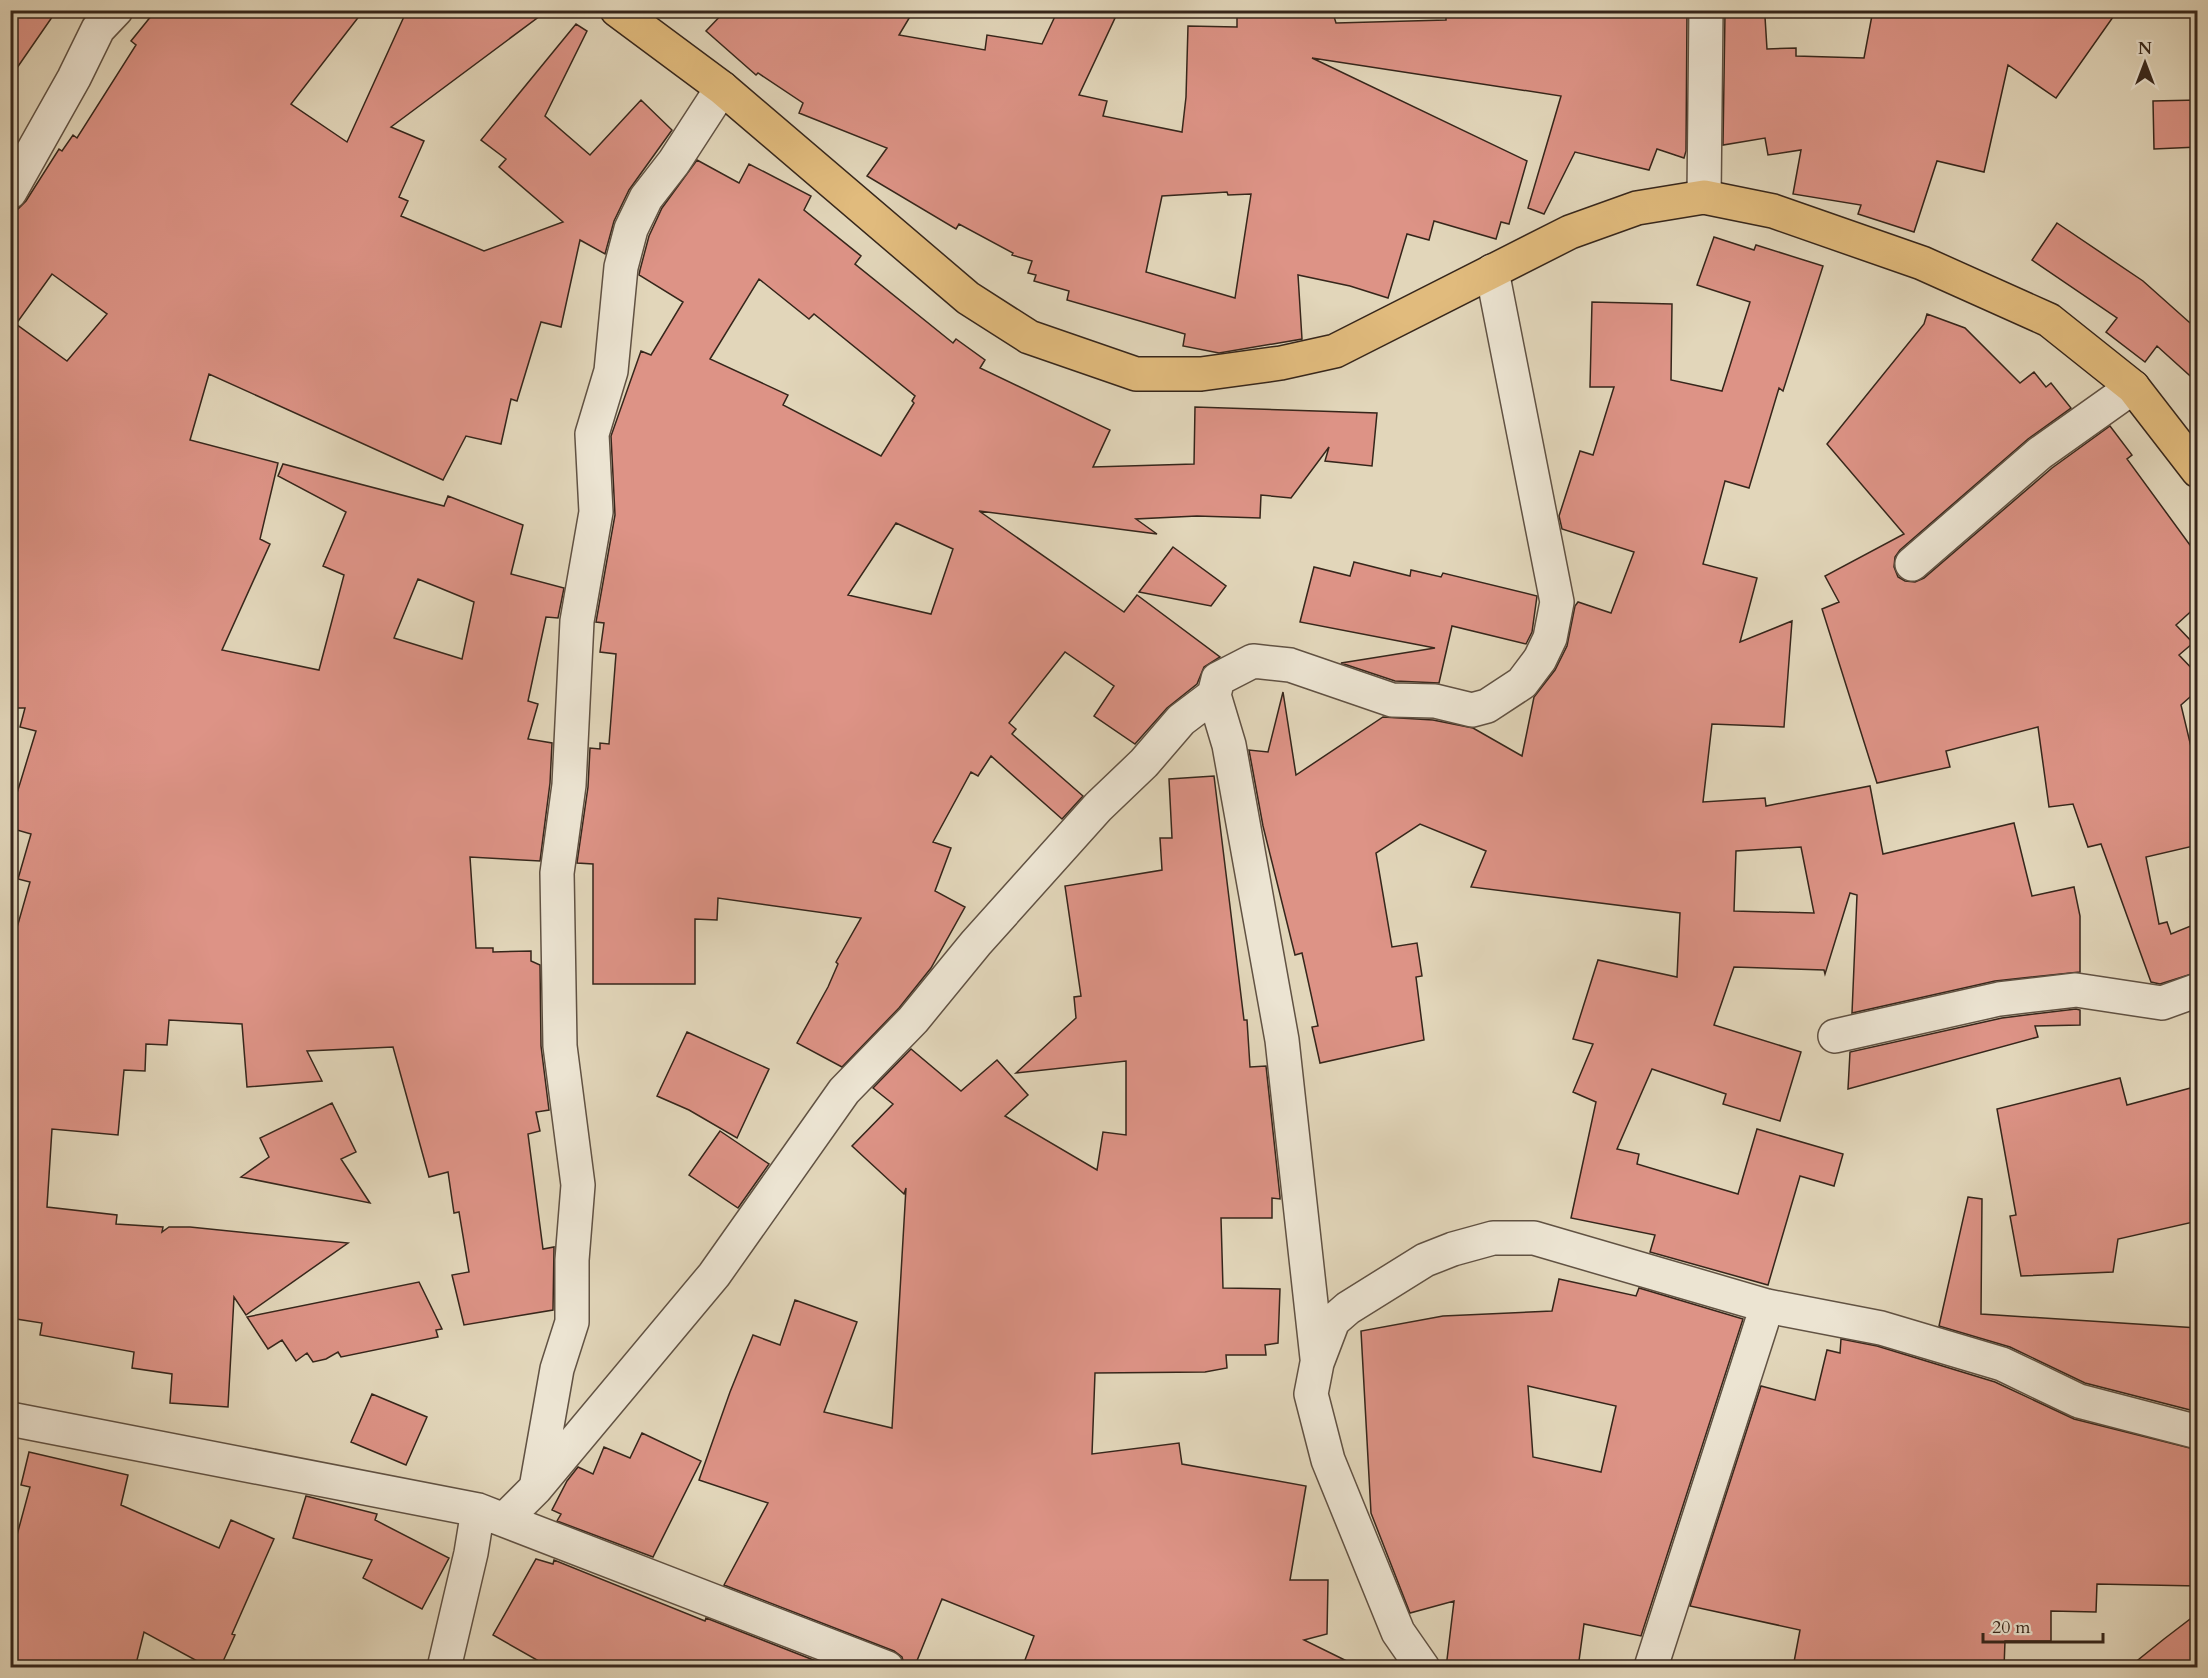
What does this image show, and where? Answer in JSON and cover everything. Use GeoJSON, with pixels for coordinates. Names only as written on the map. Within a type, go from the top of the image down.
{"type":"FeatureCollection","features":[{"type":"Feature","properties":{"kind":"main road"},"geometry":{"type":"LineString","coordinates":[[617,10],[722,88],[968,298],[1029,337],[1136,374],[1200,374],[1281,363],[1335,351],[1570,232],[1637,208],[1704,197],[1773,211],[1922,263],[2049,320],[2133,387],[2198,471]]}},
{"type":"Feature","properties":{"kind":"street"},"geometry":{"type":"LineString","coordinates":[[10,192],[75,78],[98,29],[116,10]]}},
{"type":"Feature","properties":{"kind":"street"},"geometry":{"type":"LineString","coordinates":[[1704,197],[1707,10]]}},
{"type":"Feature","properties":{"kind":"street"},"geometry":{"type":"LineString","coordinates":[[536,1488],[557,1369],[572,1322],[572,1260],[578,1185],[560,1046],[557,873],[568,785],[577,621],[596,512],[592,434],[611,371],[621,267],[631,229],[646,198],[674,162],[722,88]]}},
{"type":"Feature","properties":{"kind":"street"},"geometry":{"type":"LineString","coordinates":[[1317,1363],[1282,1040],[1229,745],[1214,695],[1218,679],[1253,662],[1290,665],[1392,700],[1435,701],[1472,710],[1487,706],[1522,682],[1540,659],[1550,638],[1557,602],[1492,271]]}},
{"type":"Feature","properties":{"kind":"street"},"geometry":{"type":"LineString","coordinates":[[1912,564],[2040,453],[2133,387]]}},
{"type":"Feature","properties":{"kind":"street"},"geometry":{"type":"LineString","coordinates":[[444,1668],[471,1553],[491,1515],[536,1488],[714,1275],[844,1091],[913,1020],[976,943],[1098,807],[1144,763],[1181,720],[1214,695]]}},
{"type":"Feature","properties":{"kind":"street"},"geometry":{"type":"LineString","coordinates":[[1835,1036],[1999,999],[2076,990],[2162,1003],[2198,990]]}},
{"type":"Feature","properties":{"kind":"street"},"geometry":{"type":"LineString","coordinates":[[1423,1668],[1398,1632],[1328,1460],[1311,1394],[1317,1363],[1333,1321],[1348,1308],[1425,1260],[1452,1249],[1493,1238],[1534,1238],[1563,1245],[1767,1306],[1881,1328],[2002,1364],[2079,1401],[2198,1432]]}},
{"type":"Feature","properties":{"kind":"street"},"geometry":{"type":"LineString","coordinates":[[1652,1664],[1767,1306]]}},
{"type":"Feature","properties":{"kind":"street"},"geometry":{"type":"LineString","coordinates":[[10,1419],[491,1515],[887,1668]]}},
{"type":"Feature","properties":{"kind":"building"},"geometry":{"type":"Polygon","coordinates":[[[10,10],[57,10],[10,78],[10,10]]]}},
{"type":"Feature","properties":{"kind":"building"},"geometry":{"type":"Polygon","coordinates":[[[156,10],[364,10],[291,104],[347,142],[407,10],[548,10],[391,127],[424,141],[399,197],[408,201],[401,216],[484,251],[563,222],[499,167],[506,159],[481,140],[576,24],[587,31],[545,116],[590,155],[641,100],[672,130],[629,190],[614,221],[605,254],[580,240],[561,327],[541,322],[517,401],[511,399],[501,444],[466,436],[443,480],[209,374],[190,440],[278,463],[260,539],[270,544],[222,650],[319,670],[344,575],[323,566],[346,512],[278,476],[283,464],[444,506],[448,496],[523,525],[511,574],[564,588],[558,618],[546,617],[528,701],[538,704],[528,739],[552,743],[550,783],[540,861],[470,857],[476,948],[493,948],[493,952],[531,951],[531,961],[540,965],[541,1046],[549,1110],[536,1112],[540,1131],[528,1134],[543,1249],[554,1247],[553,1310],[464,1325],[452,1275],[469,1272],[459,1212],[454,1213],[448,1172],[429,1177],[393,1047],[307,1051],[322,1081],[247,1087],[242,1024],[169,1020],[167,1045],[146,1044],[145,1071],[124,1070],[118,1135],[52,1129],[47,1207],[117,1215],[116,1224],[163,1227],[162,1232],[169,1227],[190,1227],[348,1243],[246,1315],[234,1297],[228,1407],[170,1403],[172,1374],[132,1368],[134,1352],[40,1335],[42,1323],[10,1318],[10,952],[30,882],[18,879],[31,834],[10,828],[10,816],[36,731],[20,727],[25,708],[10,708],[10,217],[26,201],[59,149],[62,151],[73,135],[77,138],[136,45],[131,41],[156,10]],[[52,274],[16,324],[67,361],[107,314],[52,274]],[[418,579],[394,638],[462,659],[474,602],[418,579]]]}},
{"type":"Feature","properties":{"kind":"building"},"geometry":{"type":"Polygon","coordinates":[[[726,10],[914,10],[899,35],[985,50],[987,35],[1042,44],[1058,10],[1097,10],[1115,18],[1079,95],[1107,101],[1103,116],[1182,132],[1186,97],[1188,26],[1237,27],[1237,10],[1332,10],[1336,23],[1446,20],[1446,10],[1687,11],[1686,151],[1684,158],[1657,149],[1649,170],[1575,152],[1544,214],[1528,208],[1561,96],[1312,58],[1527,161],[1509,224],[1501,222],[1496,239],[1434,221],[1429,240],[1407,234],[1388,298],[1350,286],[1298,275],[1302,339],[1219,353],[1183,346],[1185,334],[1067,300],[1069,291],[1034,281],[1036,275],[1028,273],[1032,261],[1012,255],[1013,253],[959,224],[956,229],[867,176],[887,148],[799,113],[803,103],[758,73],[756,75],[706,31],[726,10]],[[1227,192],[1162,196],[1146,272],[1235,298],[1251,194],[1228,195],[1227,192]]]}},
{"type":"Feature","properties":{"kind":"building"},"geometry":{"type":"Polygon","coordinates":[[[1873,10],[2118,10],[2056,98],[2008,65],[1984,172],[1937,161],[1914,232],[1858,214],[1861,205],[1793,194],[1801,150],[1768,155],[1765,138],[1723,145],[1725,13],[1765,17],[1767,49],[1796,48],[1796,56],[1864,58],[1873,10]]]}},
{"type":"Feature","properties":{"kind":"building"},"geometry":{"type":"Polygon","coordinates":[[[2198,100],[2198,147],[2154,149],[2153,101],[2198,100]]]}},
{"type":"Feature","properties":{"kind":"building"},"geometry":{"type":"Polygon","coordinates":[[[697,160],[739,183],[749,164],[811,196],[804,210],[861,256],[855,264],[953,343],[956,339],[985,360],[980,368],[1110,430],[1093,467],[1194,464],[1195,407],[1377,413],[1372,466],[1325,461],[1329,447],[1291,498],[1261,495],[1260,518],[1197,516],[1136,519],[1157,534],[979,511],[1124,612],[1137,595],[1220,657],[1204,667],[1197,684],[1167,708],[1135,744],[1094,716],[1114,686],[1065,652],[1009,723],[1016,729],[1012,734],[1083,796],[1062,819],[991,756],[978,776],[971,772],[933,842],[951,848],[935,891],[965,907],[931,968],[899,1008],[842,1067],[797,1043],[828,987],[838,964],[836,962],[861,918],[718,898],[717,920],[695,919],[695,984],[593,984],[593,864],[577,863],[588,787],[590,748],[600,749],[600,743],[609,744],[616,654],[600,652],[604,623],[596,622],[615,515],[611,436],[641,351],[651,355],[683,302],[639,275],[649,236],[662,208],[697,160]],[[759,279],[710,359],[788,395],[783,405],[881,456],[914,403],[912,401],[915,396],[814,314],[809,319],[759,279]],[[896,523],[848,595],[931,614],[953,549],[896,523]]]}},
{"type":"Feature","properties":{"kind":"building"},"geometry":{"type":"Polygon","coordinates":[[[2057,223],[2143,281],[2198,330],[2198,383],[2157,346],[2145,362],[2106,332],[2117,318],[2032,260],[2057,223]]]}},
{"type":"Feature","properties":{"kind":"building"},"geometry":{"type":"Polygon","coordinates":[[[1714,237],[1754,250],[1756,245],[1823,266],[1783,391],[1779,388],[1749,488],[1725,481],[1703,564],[1757,578],[1740,642],[1792,621],[1784,727],[1712,724],[1703,802],[1765,798],[1766,806],[1870,786],[1883,854],[2014,823],[2032,896],[2074,887],[2080,916],[2080,972],[1995,981],[1852,1013],[1857,895],[1850,893],[1825,974],[1824,970],[1734,967],[1714,1025],[1801,1052],[1780,1121],[1723,1104],[1726,1094],[1652,1069],[1617,1149],[1639,1154],[1637,1164],[1738,1194],[1757,1129],[1843,1154],[1834,1186],[1800,1176],[1768,1285],[1650,1252],[1655,1235],[1571,1218],[1596,1102],[1573,1092],[1593,1044],[1573,1039],[1598,960],[1677,977],[1680,913],[1471,887],[1486,851],[1420,824],[1376,853],[1392,947],[1417,943],[1422,976],[1416,977],[1424,1040],[1320,1063],[1312,1027],[1318,1026],[1302,953],[1295,955],[1263,826],[1249,750],[1268,752],[1283,692],[1296,775],[1383,717],[1433,720],[1473,728],[1522,756],[1534,697],[1555,670],[1567,646],[1575,606],[1578,602],[1611,613],[1634,552],[1562,529],[1559,516],[1580,451],[1593,455],[1614,387],[1590,387],[1592,302],[1672,304],[1671,380],[1722,391],[1750,302],[1697,285],[1714,237]],[[1801,847],[1736,851],[1734,911],[1814,913],[1801,847]]]}},
{"type":"Feature","properties":{"kind":"building"},"geometry":{"type":"Polygon","coordinates":[[[1927,314],[1965,328],[2020,383],[2034,372],[2046,387],[2051,383],[2071,408],[2028,439],[1900,550],[1895,557],[1894,567],[1898,577],[1905,581],[1915,582],[1924,578],[2052,468],[2110,426],[2132,455],[2127,459],[2198,556],[2198,605],[2176,625],[2193,643],[2179,655],[2198,675],[2198,690],[2181,705],[2198,776],[2198,845],[2146,857],[2159,924],[2167,922],[2171,934],[2198,923],[2198,972],[2160,984],[2151,982],[2101,844],[2088,847],[2073,804],[2049,807],[2038,727],[1946,751],[1950,767],[1877,783],[1822,609],[1839,602],[1825,576],[1904,534],[1827,444],[1924,324],[1927,314]]]}},
{"type":"Feature","properties":{"kind":"building"},"geometry":{"type":"Polygon","coordinates":[[[1173,547],[1226,586],[1211,606],[1139,592],[1173,547]]]}},
{"type":"Feature","properties":{"kind":"building"},"geometry":{"type":"Polygon","coordinates":[[[1354,562],[1410,576],[1411,570],[1441,577],[1443,573],[1537,596],[1532,632],[1526,644],[1452,626],[1439,683],[1395,681],[1341,663],[1435,648],[1300,622],[1314,567],[1350,576],[1354,562]]]}},
{"type":"Feature","properties":{"kind":"building"},"geometry":{"type":"Polygon","coordinates":[[[1214,776],[1244,1020],[1247,1020],[1250,1067],[1266,1066],[1280,1197],[1280,1199],[1272,1198],[1272,1218],[1221,1218],[1223,1288],[1280,1289],[1278,1343],[1265,1345],[1266,1355],[1226,1355],[1227,1368],[1205,1372],[1095,1373],[1092,1454],[1179,1443],[1182,1464],[1306,1486],[1290,1580],[1328,1580],[1327,1634],[1304,1640],[1361,1668],[1022,1668],[1034,1636],[942,1599],[914,1668],[905,1668],[902,1657],[894,1651],[724,1585],[768,1503],[699,1480],[753,1335],[780,1345],[795,1300],[857,1322],[824,1412],[892,1428],[906,1188],[904,1194],[852,1146],[893,1104],[873,1088],[911,1049],[961,1091],[997,1060],[1028,1095],[1005,1116],[1097,1170],[1103,1132],[1126,1135],[1126,1061],[1016,1073],[1076,1018],[1074,997],[1081,996],[1065,886],[1162,870],[1160,838],[1172,838],[1169,779],[1214,776]]]}},
{"type":"Feature","properties":{"kind":"building"},"geometry":{"type":"Polygon","coordinates":[[[2080,1010],[2080,1025],[2035,1026],[2038,1037],[1848,1089],[1850,1052],[2002,1018],[2080,1010]]]}},
{"type":"Feature","properties":{"kind":"building"},"geometry":{"type":"Polygon","coordinates":[[[687,1032],[769,1069],[737,1138],[689,1110],[657,1096],[687,1032]]]}},
{"type":"Feature","properties":{"kind":"building"},"geometry":{"type":"Polygon","coordinates":[[[2120,1078],[2127,1105],[2198,1086],[2198,1221],[2118,1239],[2113,1272],[2021,1276],[2010,1216],[2016,1215],[1997,1109],[2120,1078]]]}},
{"type":"Feature","properties":{"kind":"building"},"geometry":{"type":"Polygon","coordinates":[[[332,1103],[356,1152],[341,1159],[370,1203],[241,1177],[269,1157],[260,1138],[332,1103]]]}},
{"type":"Feature","properties":{"kind":"building"},"geometry":{"type":"Polygon","coordinates":[[[720,1131],[769,1164],[738,1208],[689,1175],[720,1131]]]}},
{"type":"Feature","properties":{"kind":"building"},"geometry":{"type":"Polygon","coordinates":[[[1968,1197],[1982,1199],[1981,1314],[2198,1328],[2198,1412],[2085,1383],[2010,1347],[1939,1326],[1968,1197]]]}},
{"type":"Feature","properties":{"kind":"building"},"geometry":{"type":"Polygon","coordinates":[[[1559,1279],[1636,1296],[1639,1288],[1743,1319],[1641,1636],[1584,1624],[1578,1668],[1446,1668],[1454,1601],[1410,1613],[1371,1513],[1361,1331],[1443,1316],[1552,1311],[1559,1279]],[[1528,1386],[1533,1457],[1601,1472],[1616,1406],[1528,1386]]]}},
{"type":"Feature","properties":{"kind":"building"},"geometry":{"type":"Polygon","coordinates":[[[419,1282],[442,1329],[436,1330],[438,1337],[341,1357],[338,1352],[326,1359],[313,1362],[307,1353],[296,1361],[282,1340],[268,1349],[247,1317],[419,1282]]]}},
{"type":"Feature","properties":{"kind":"building"},"geometry":{"type":"Polygon","coordinates":[[[1841,1339],[1877,1346],[1995,1382],[2074,1419],[2198,1450],[2198,1586],[2097,1584],[2096,1612],[2051,1611],[2051,1641],[2005,1641],[2004,1668],[1824,1668],[1794,1662],[1800,1630],[1690,1606],[1761,1386],[1815,1400],[1827,1350],[1840,1353],[1841,1339]]]}},
{"type":"Feature","properties":{"kind":"building"},"geometry":{"type":"Polygon","coordinates":[[[372,1394],[427,1417],[406,1465],[351,1442],[372,1394]]]}},
{"type":"Feature","properties":{"kind":"building"},"geometry":{"type":"Polygon","coordinates":[[[642,1433],[701,1461],[653,1557],[557,1521],[561,1514],[552,1510],[567,1481],[578,1467],[593,1474],[604,1447],[630,1458],[642,1433]]]}},
{"type":"Feature","properties":{"kind":"building"},"geometry":{"type":"Polygon","coordinates":[[[29,1452],[128,1475],[121,1505],[219,1548],[231,1520],[274,1539],[232,1634],[235,1635],[220,1668],[210,1668],[144,1632],[135,1668],[112,1668],[85,1661],[84,1668],[10,1668],[10,1561],[30,1487],[21,1485],[29,1452]]]}},
{"type":"Feature","properties":{"kind":"building"},"geometry":{"type":"Polygon","coordinates":[[[306,1496],[377,1514],[375,1520],[449,1558],[422,1609],[363,1578],[372,1560],[293,1538],[306,1496]]]}},
{"type":"Feature","properties":{"kind":"building"},"geometry":{"type":"Polygon","coordinates":[[[536,1559],[553,1564],[554,1560],[705,1621],[706,1618],[834,1668],[551,1668],[493,1635],[536,1559]]]}},
{"type":"Feature","properties":{"kind":"building"},"geometry":{"type":"Polygon","coordinates":[[[2198,1613],[2198,1668],[2128,1668],[2164,1639],[2198,1613]]]}}]}
